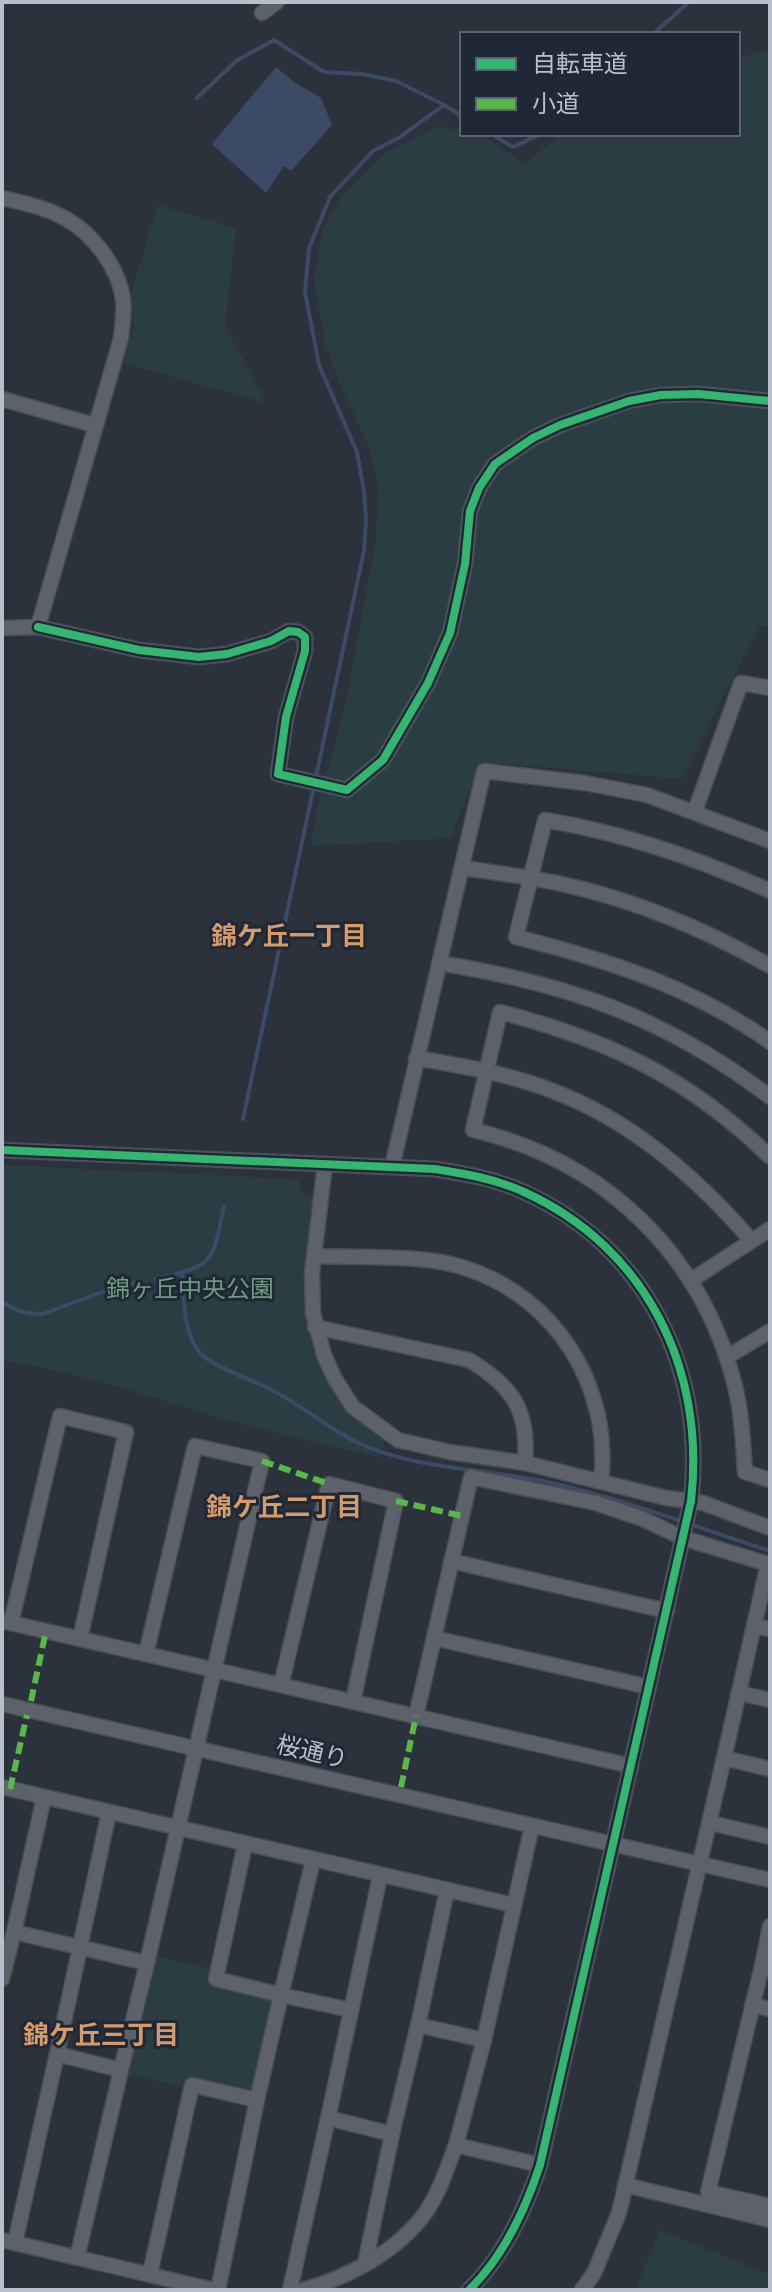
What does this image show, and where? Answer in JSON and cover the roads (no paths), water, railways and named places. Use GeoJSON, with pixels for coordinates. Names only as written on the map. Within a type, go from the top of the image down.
{"type":"FeatureCollection","features":[{"type":"Feature","properties":{"kind":"street"},"geometry":{"type":"LineString","coordinates":[[262,13],[277,2]]}},
{"type":"Feature","properties":{"kind":"street"},"geometry":{"type":"LineString","coordinates":[[2,198],[36,206],[69,220],[94,242],[117,274],[124,301],[121,338],[38,627]]}},
{"type":"Feature","properties":{"kind":"street"},"geometry":{"type":"LineString","coordinates":[[2,628],[38,627],[139,650],[199,657],[227,654],[271,641],[289,631],[298,632],[305,637],[305,651],[286,717],[278,774],[347,790],[375,768],[391,749],[428,683],[450,633],[465,564],[470,511],[479,488],[495,464],[533,438],[560,425],[629,401],[661,395],[698,394],[770,401]]}},
{"type":"Feature","properties":{"kind":"street"},"geometry":{"type":"LineString","coordinates":[[2,399],[94,425]]}},
{"type":"Feature","properties":{"kind":"street"},"geometry":{"type":"LineString","coordinates":[[695,811],[741,683],[770,688]]}},
{"type":"Feature","properties":{"kind":"street"},"geometry":{"type":"LineString","coordinates":[[392,1167],[484,771],[585,783],[647,795],[770,841]]}},
{"type":"Feature","properties":{"kind":"street"},"geometry":{"type":"LineString","coordinates":[[770,891],[652,843],[545,820],[516,937],[603,960],[674,986],[733,1017],[770,1042]]}},
{"type":"Feature","properties":{"kind":"street"},"geometry":{"type":"LineString","coordinates":[[463,868],[566,885],[646,908],[717,938],[770,966]]}},
{"type":"Feature","properties":{"kind":"street"},"geometry":{"type":"LineString","coordinates":[[439,963],[518,977],[565,989],[618,1008],[683,1040],[770,1097]]}},
{"type":"Feature","properties":{"kind":"street"},"geometry":{"type":"LineString","coordinates":[[770,1157],[732,1120],[633,1058],[592,1039],[500,1012],[473,1130],[526,1145],[560,1160],[597,1182],[658,1236],[710,1315],[727,1357],[741,1413],[745,1472],[770,1480]]}},
{"type":"Feature","properties":{"kind":"street"},"geometry":{"type":"LineString","coordinates":[[416,1058],[485,1070],[553,1090],[632,1132],[695,1180],[751,1240]]}},
{"type":"Feature","properties":{"kind":"street"},"geometry":{"type":"LineString","coordinates":[[2,1150],[435,1169],[469,1175],[525,1193],[586,1231],[628,1271],[657,1313],[680,1363],[695,1440],[695,1466],[667,1611],[540,2165],[521,2216],[469,2290]]}},
{"type":"Feature","properties":{"kind":"street"},"geometry":{"type":"LineString","coordinates":[[325,1164],[311,1288],[315,1327],[324,1355],[348,1401],[398,1440],[525,1463],[666,1498],[687,1520],[769,1564],[619,2213],[594,2273],[582,2290]]}},
{"type":"Feature","properties":{"kind":"street"},"geometry":{"type":"LineString","coordinates":[[690,1281],[770,1229]]}},
{"type":"Feature","properties":{"kind":"street"},"geometry":{"type":"LineString","coordinates":[[314,1256],[448,1264],[496,1280],[531,1304],[568,1342],[591,1387],[601,1425],[601,1481]]}},
{"type":"Feature","properties":{"kind":"street"},"geometry":{"type":"LineString","coordinates":[[315,1327],[469,1360],[485,1369],[509,1390],[521,1412],[526,1441],[525,1463]]}},
{"type":"Feature","properties":{"kind":"street"},"geometry":{"type":"LineString","coordinates":[[727,1357],[770,1331]]}},
{"type":"Feature","properties":{"kind":"street"},"geometry":{"type":"LineString","coordinates":[[80,1639],[126,1432],[60,1416],[7,1622],[80,1639],[146,1654],[213,1668],[631,1766]]}},
{"type":"Feature","properties":{"kind":"street"},"geometry":{"type":"LineString","coordinates":[[77,2258],[262,1461],[195,1446],[146,1654]]}},
{"type":"Feature","properties":{"kind":"street"},"geometry":{"type":"LineString","coordinates":[[416,1716],[471,1477],[596,1503],[643,1519],[770,1528]]}},
{"type":"Feature","properties":{"kind":"street"},"geometry":{"type":"LineString","coordinates":[[281,1685],[329,1484],[396,1501],[353,1701]]}},
{"type":"Feature","properties":{"kind":"street"},"geometry":{"type":"LineString","coordinates":[[451,1561],[667,1611]]}},
{"type":"Feature","properties":{"kind":"street"},"geometry":{"type":"LineString","coordinates":[[754,1626],[770,1629]]}},
{"type":"Feature","properties":{"kind":"street"},"geometry":{"type":"LineString","coordinates":[[434,1638],[649,1687]]}},
{"type":"Feature","properties":{"kind":"street"},"geometry":{"type":"LineString","coordinates":[[739,1693],[770,1700]]}},
{"type":"Feature","properties":{"kind":"street","name":"桜通り"},"geometry":{"type":"LineString","coordinates":[[2,1704],[770,1880]]}},
{"type":"Feature","properties":{"kind":"street"},"geometry":{"type":"LineString","coordinates":[[724,1758],[770,1769]]}},
{"type":"Feature","properties":{"kind":"street"},"geometry":{"type":"LineString","coordinates":[[2,1787],[513,1905]]}},
{"type":"Feature","properties":{"kind":"street"},"geometry":{"type":"LineString","coordinates":[[2,1979],[44,1797]]}},
{"type":"Feature","properties":{"kind":"street"},"geometry":{"type":"LineString","coordinates":[[109,1812],[57,2054],[8,2242],[216,2290],[313,1860]]}},
{"type":"Feature","properties":{"kind":"street"},"geometry":{"type":"LineString","coordinates":[[711,1823],[770,1837]]}},
{"type":"Feature","properties":{"kind":"street"},"geometry":{"type":"LineString","coordinates":[[303,2290],[344,2276],[407,2233],[426,2211],[443,2180],[456,2145],[484,2040],[532,1826]]}},
{"type":"Feature","properties":{"kind":"street"},"geometry":{"type":"LineString","coordinates":[[245,1844],[216,1979],[351,2010]]}},
{"type":"Feature","properties":{"kind":"street"},"geometry":{"type":"LineString","coordinates":[[290,2290],[380,1876]]}},
{"type":"Feature","properties":{"kind":"street"},"geometry":{"type":"LineString","coordinates":[[365,2264],[447,1890]]}},
{"type":"Feature","properties":{"kind":"street"},"geometry":{"type":"LineString","coordinates":[[770,1926],[766,1967],[752,2005],[708,2192],[770,2206]]}},
{"type":"Feature","properties":{"kind":"street"},"geometry":{"type":"LineString","coordinates":[[14,1932],[147,1963]]}},
{"type":"Feature","properties":{"kind":"street"},"geometry":{"type":"LineString","coordinates":[[752,2005],[770,2009]]}},
{"type":"Feature","properties":{"kind":"street"},"geometry":{"type":"LineString","coordinates":[[418,2025],[484,2040]]}},
{"type":"Feature","properties":{"kind":"street"},"geometry":{"type":"LineString","coordinates":[[57,2054],[121,2070]]}},
{"type":"Feature","properties":{"kind":"street"},"geometry":{"type":"LineString","coordinates":[[150,2274],[192,2085],[257,2100]]}},
{"type":"Feature","properties":{"kind":"street"},"geometry":{"type":"LineString","coordinates":[[328,2118],[392,2134]]}},
{"type":"Feature","properties":{"kind":"street"},"geometry":{"type":"LineString","coordinates":[[456,2145],[540,2165]]}},
{"type":"Feature","properties":{"kind":"street"},"geometry":{"type":"LineString","coordinates":[[625,2185],[770,2220]]}},
{"type":"Feature","properties":{"kind":"water"},"geometry":{"type":"Polygon","coordinates":[[[276,67],[321,98],[332,125],[291,171],[284,166],[266,193],[212,144],[276,67]]]}},
{"type":"Feature","properties":{"kind":"waterway"},"geometry":{"type":"LineString","coordinates":[[655,32],[689,2]]}},
{"type":"Feature","properties":{"kind":"waterway"},"geometry":{"type":"LineString","coordinates":[[197,98],[236,61],[274,40],[324,72],[362,74],[396,81],[444,105]]}},
{"type":"Feature","properties":{"kind":"waterway"},"geometry":{"type":"LineString","coordinates":[[243,1119],[364,551],[364,491],[357,452],[319,365],[305,292],[309,248],[330,197],[373,151],[400,137],[444,105],[460,115]]}},
{"type":"Feature","properties":{"kind":"waterway"},"geometry":{"type":"LineString","coordinates":[[494,136],[513,147],[537,136]]}},
{"type":"Feature","properties":{"kind":"waterway"},"geometry":{"type":"LineString","coordinates":[[156,1279],[190,1270],[208,1259],[217,1240],[224,1206]]}},
{"type":"Feature","properties":{"kind":"waterway"},"geometry":{"type":"LineString","coordinates":[[182,1273],[188,1327],[201,1354],[215,1364],[282,1396],[354,1441],[378,1451],[428,1464],[531,1479],[583,1491],[770,1551]]}},
{"type":"Feature","properties":{"kind":"waterway"},"geometry":{"type":"LineString","coordinates":[[2,1301],[21,1311],[43,1314],[141,1281]]}},
{"type":"Feature","properties":{"kind":"district","name":"錦ケ丘一丁目"},"geometry":{"type":"Point","coordinates":[289,936]}},
{"type":"Feature","properties":{"kind":"district","name":"錦ケ丘二丁目"},"geometry":{"type":"Point","coordinates":[284,1507]}},
{"type":"Feature","properties":{"kind":"district","name":"錦ケ丘三丁目"},"geometry":{"type":"Point","coordinates":[101,2035]}},
{"type":"Feature","properties":{"kind":"park label","name":"錦ヶ丘中央公園"},"geometry":{"type":"Point","coordinates":[190,1289]}}]}
